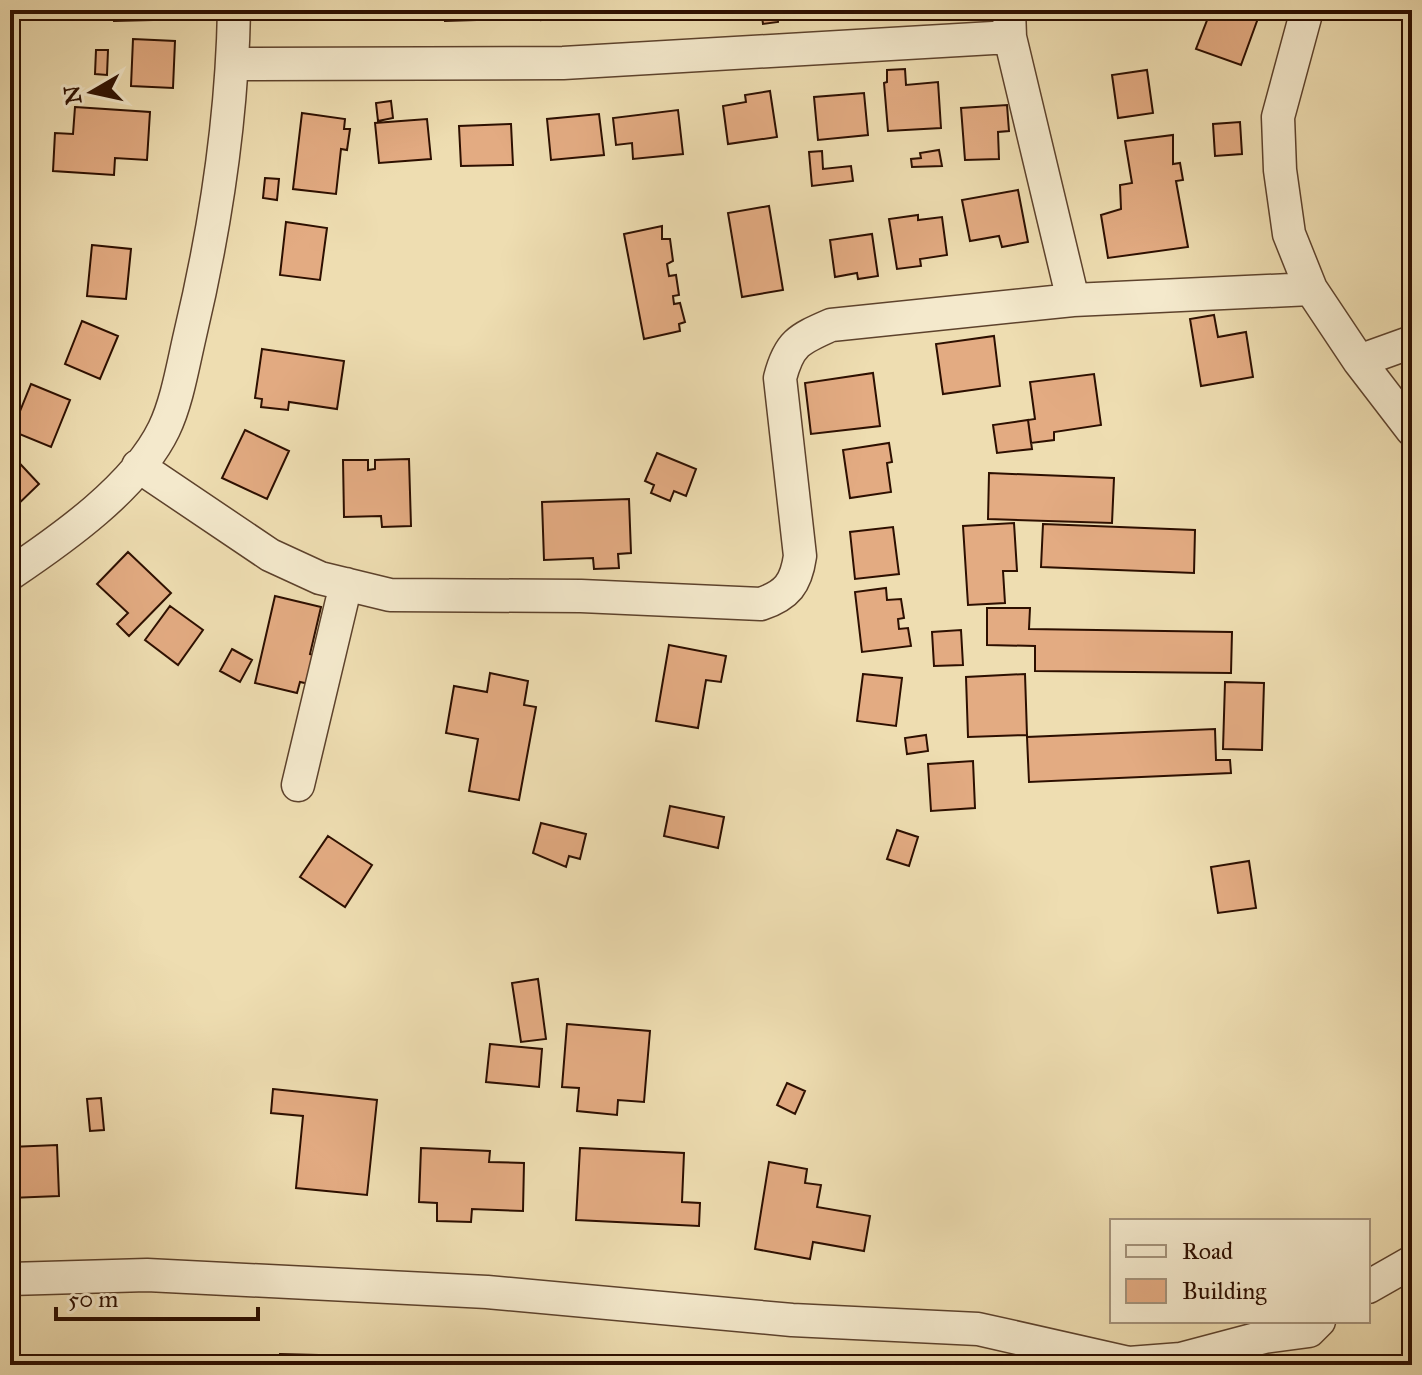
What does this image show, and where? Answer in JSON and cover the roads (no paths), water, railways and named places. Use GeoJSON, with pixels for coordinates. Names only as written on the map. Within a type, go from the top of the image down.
{"type":"FeatureCollection","features":[{"type":"Feature","properties":{"kind":"street"},"geometry":{"type":"LineString","coordinates":[[10,574],[99,507],[138,466],[164,429],[186,355],[206,268],[233,64],[234,10]]}},
{"type":"Feature","properties":{"kind":"street"},"geometry":{"type":"LineString","coordinates":[[1307,10],[1278,117],[1280,170],[1289,234],[1311,289],[1359,361],[1412,430]]}},
{"type":"Feature","properties":{"kind":"street"},"geometry":{"type":"LineString","coordinates":[[233,64],[563,63],[1015,19],[1073,300]]}},
{"type":"Feature","properties":{"kind":"street"},"geometry":{"type":"LineString","coordinates":[[138,466],[270,555],[320,578],[390,595],[581,596],[761,604],[782,597],[797,578],[800,556],[780,378],[787,353],[808,335],[831,325],[1073,300],[1311,289]]}},
{"type":"Feature","properties":{"kind":"street"},"geometry":{"type":"LineString","coordinates":[[1359,361],[1412,342]]}},
{"type":"Feature","properties":{"kind":"street"},"geometry":{"type":"LineString","coordinates":[[298,785],[346,584]]}},
{"type":"Feature","properties":{"kind":"street"},"geometry":{"type":"LineString","coordinates":[[1370,1286],[1412,1262]]}},
{"type":"Feature","properties":{"kind":"street"},"geometry":{"type":"LineString","coordinates":[[10,1279],[163,1276],[487,1292],[792,1320],[978,1329],[1129,1363],[1181,1359],[1264,1337],[1309,1331],[1317,1323]]}}]}
